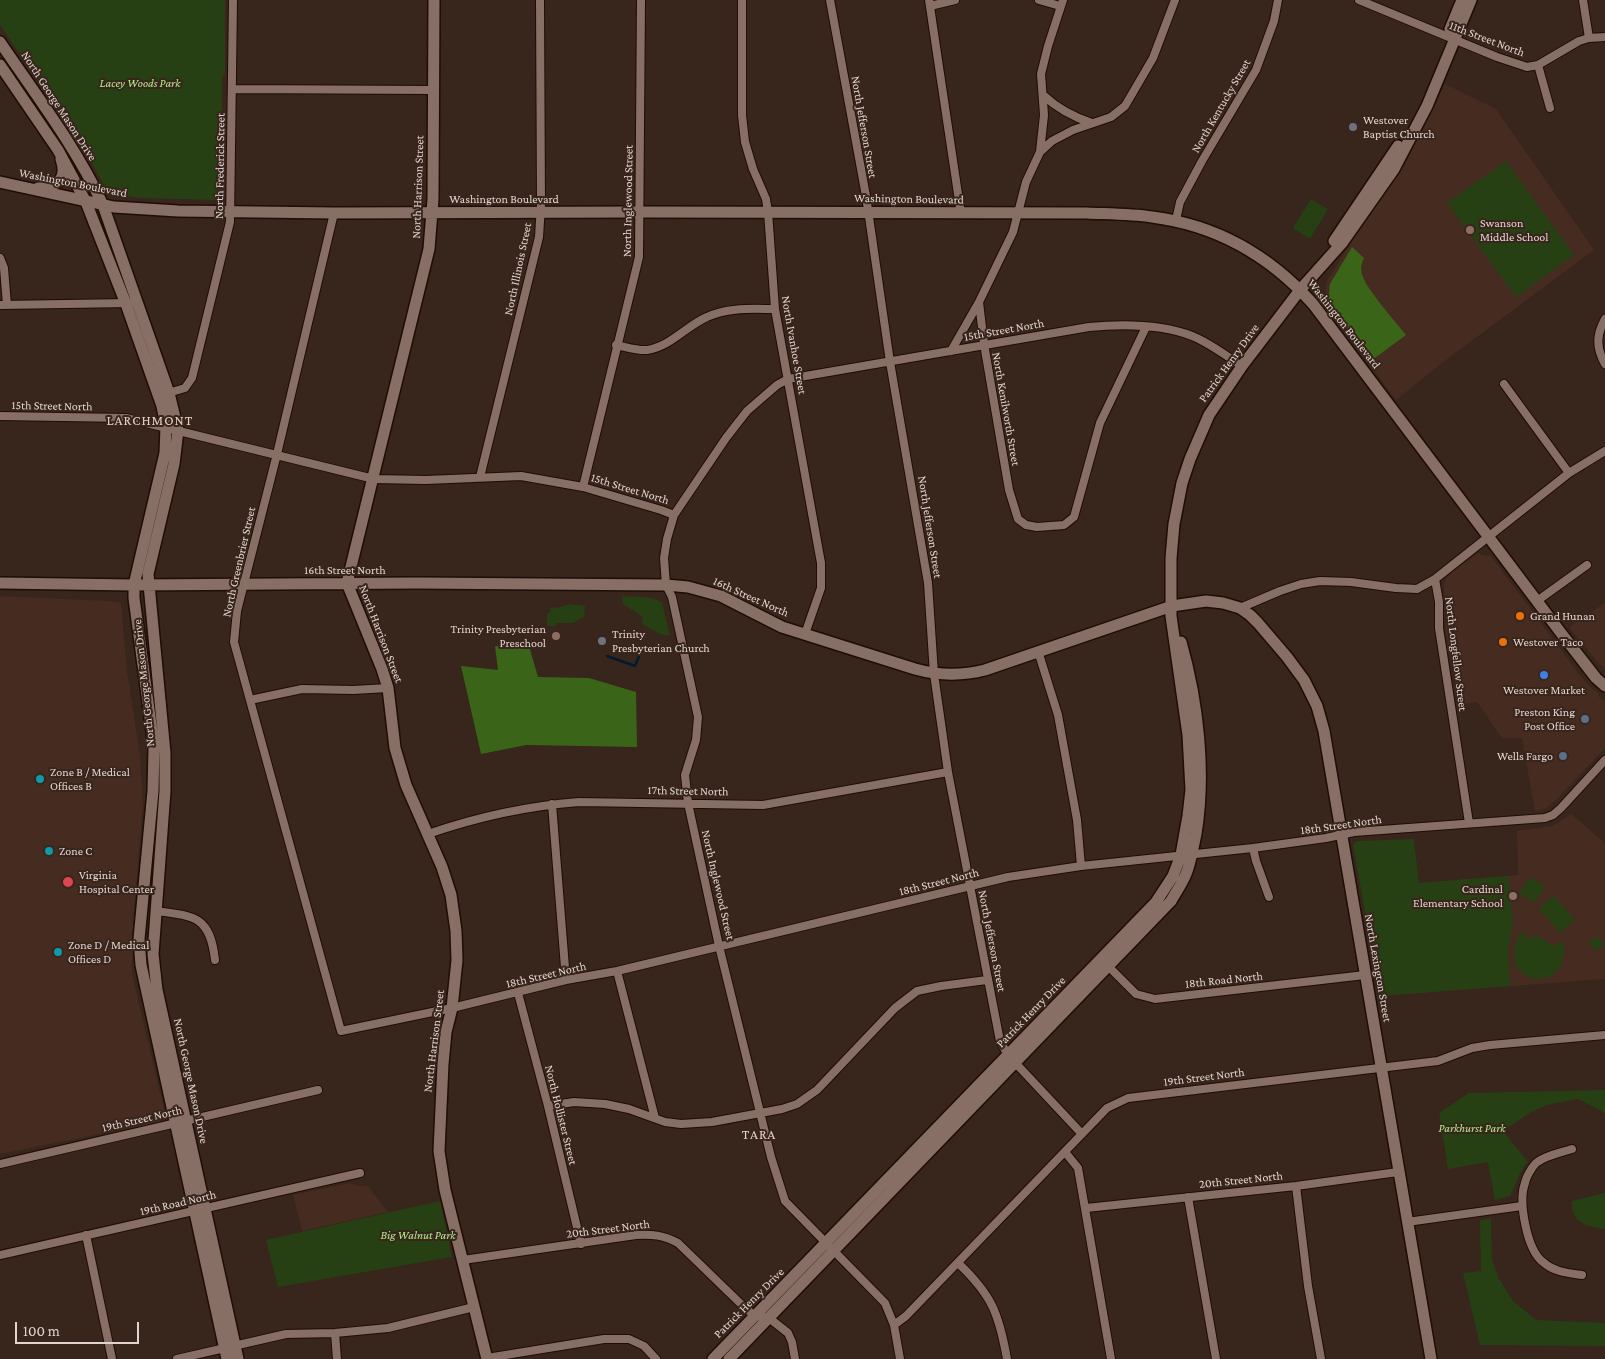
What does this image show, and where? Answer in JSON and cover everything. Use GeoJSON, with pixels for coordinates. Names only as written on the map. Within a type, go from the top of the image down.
{"type":"FeatureCollection","features":[{"type":"Feature","properties":{"kind":"street","name":"North Frederick Street"},"geometry":{"type":"LineString","coordinates":[[164,394],[186,387],[194,374],[230,225],[234,0]]}},
{"type":"Feature","properties":{"kind":"street","name":"North Harrison Street"},"geometry":{"type":"LineString","coordinates":[[434,0],[433,213],[430,249],[348,583],[388,688],[395,748],[406,785],[442,867],[451,895],[455,922],[457,960],[452,1008],[446,1032],[439,1151],[445,1190],[487,1358]]}},
{"type":"Feature","properties":{"kind":"street","name":"North Illinois Street"},"geometry":{"type":"LineString","coordinates":[[480,477],[539,236],[540,0]]}},
{"type":"Feature","properties":{"kind":"street","name":"North Inglewood Street"},"geometry":{"type":"LineString","coordinates":[[582,487],[639,257],[641,0]]}},
{"type":"Feature","properties":{"kind":"street","name":"North Ivanhoe Street"},"geometry":{"type":"LineString","coordinates":[[742,0],[742,115],[745,142],[753,169],[766,199],[775,309],[821,563],[821,588],[805,634]]}},
{"type":"Feature","properties":{"kind":"street","name":"North Jefferson Street"},"geometry":{"type":"LineString","coordinates":[[830,0],[868,212],[890,362],[928,583],[934,674],[948,772],[1000,1041],[1012,1059],[1082,1134]]}},
{"type":"Feature","properties":{"kind":"street"},"geometry":{"type":"LineString","coordinates":[[955,0],[930,3],[961,214]]}},
{"type":"Feature","properties":{"kind":"street"},"geometry":{"type":"LineString","coordinates":[[952,351],[979,302],[1013,232],[1026,182],[1040,152],[1044,115],[1041,74],[1062,3],[1039,0]]}},
{"type":"Feature","properties":{"kind":"street"},"geometry":{"type":"LineString","coordinates":[[1040,152],[1052,141],[1073,130],[1111,117],[1125,106],[1153,58],[1175,0]]}},
{"type":"Feature","properties":{"kind":"street","name":"North Kentucky Street"},"geometry":{"type":"LineString","coordinates":[[1176,220],[1180,202],[1256,70],[1274,21],[1278,0]]}},
{"type":"Feature","properties":{"kind":"street","name":"11th Street North"},"geometry":{"type":"LineString","coordinates":[[1359,0],[1527,67],[1538,64],[1567,47],[1589,38],[1605,37]]}},
{"type":"Feature","properties":{"kind":"street","name":"Patrick Henry Drive"},"geometry":{"type":"LineString","coordinates":[[713,1359],[755,1316],[830,1247],[1105,962],[1156,902],[1187,854],[1191,790],[1190,762],[1181,678],[1171,616],[1172,541],[1182,483],[1209,415],[1242,366],[1300,290],[1342,243],[1394,169],[1427,106],[1462,0]]}},
{"type":"Feature","properties":{"kind":"street","name":"Patrick Henry Drive"},"geometry":{"type":"LineString","coordinates":[[1451,38],[1471,0]]}},
{"type":"Feature","properties":{"kind":"street"},"geometry":{"type":"LineString","coordinates":[[1582,0],[1589,38]]}},
{"type":"Feature","properties":{"kind":"street","name":"North George Mason Drive"},"geometry":{"type":"LineString","coordinates":[[0,42],[80,163],[103,205],[138,302],[164,394],[166,442],[163,464],[134,585],[135,608],[154,747],[153,791],[139,940],[141,966],[181,1121]]}},
{"type":"Feature","properties":{"kind":"street"},"geometry":{"type":"LineString","coordinates":[[1538,64],[1550,108]]}},
{"type":"Feature","properties":{"kind":"street","name":"North George Mason Drive"},"geometry":{"type":"LineString","coordinates":[[0,65],[58,150],[86,202],[178,430],[176,455],[149,565],[148,585],[165,753],[165,791],[153,954],[157,990],[181,1121],[229,1352],[238,1359]]}},
{"type":"Feature","properties":{"kind":"street"},"geometry":{"type":"LineString","coordinates":[[232,89],[433,90]]}},
{"type":"Feature","properties":{"kind":"street"},"geometry":{"type":"LineString","coordinates":[[1043,95],[1056,107],[1092,124]]}},
{"type":"Feature","properties":{"kind":"street"},"geometry":{"type":"LineString","coordinates":[[24,187],[52,186],[58,182],[62,177],[64,167],[58,150]]}},
{"type":"Feature","properties":{"kind":"street","name":"Washington Boulevard"},"geometry":{"type":"LineString","coordinates":[[0,182],[86,202],[142,210],[334,213],[868,212],[1130,214],[1176,220],[1222,236],[1245,247],[1287,276],[1313,304],[1577,654],[1596,678],[1605,686]]}},
{"type":"Feature","properties":{"kind":"street","name":"North Greenbrier Street"},"geometry":{"type":"LineString","coordinates":[[334,213],[277,454],[236,611],[234,642],[341,1031]]}},
{"type":"Feature","properties":{"kind":"street"},"geometry":{"type":"LineString","coordinates":[[0,258],[4,268],[3,305],[126,304],[138,302]]}},
{"type":"Feature","properties":{"kind":"street","name":"North Kenilworth Street"},"geometry":{"type":"LineString","coordinates":[[979,302],[984,344],[1009,490],[1018,519],[1026,525],[1037,527],[1064,525],[1074,517],[1100,423],[1146,327]]}},
{"type":"Feature","properties":{"kind":"street"},"geometry":{"type":"LineString","coordinates":[[616,345],[645,350],[665,345],[706,317],[724,310],[775,309]]}},
{"type":"Feature","properties":{"kind":"street"},"geometry":{"type":"LineString","coordinates":[[1605,319],[1598,333],[1598,344],[1605,364]]}},
{"type":"Feature","properties":{"kind":"street","name":"15th Street North"},"geometry":{"type":"LineString","coordinates":[[0,416],[126,418],[374,479],[426,480],[521,476],[582,487],[674,515],[726,438],[747,411],[777,385],[788,379],[1092,327],[1146,327],[1178,331],[1194,337],[1242,366]]}},
{"type":"Feature","properties":{"kind":"street"},"geometry":{"type":"LineString","coordinates":[[1504,384],[1569,473]]}},
{"type":"Feature","properties":{"kind":"street"},"geometry":{"type":"LineString","coordinates":[[1240,608],[1301,584],[1320,581],[1351,582],[1417,589],[1435,579],[1569,473],[1605,451]]}},
{"type":"Feature","properties":{"kind":"street","name":"North Inglewood Street"},"geometry":{"type":"LineString","coordinates":[[674,515],[664,558],[666,585],[672,597],[698,717],[696,740],[685,775],[688,803],[719,946],[771,1156],[785,1200],[830,1247]]}},
{"type":"Feature","properties":{"kind":"street"},"geometry":{"type":"LineString","coordinates":[[1537,600],[1587,565]]}},
{"type":"Feature","properties":{"kind":"street","name":"North Longfellow Street"},"geometry":{"type":"LineString","coordinates":[[1435,579],[1439,602],[1439,628],[1469,823]]}},
{"type":"Feature","properties":{"kind":"street","name":"16th Street North"},"geometry":{"type":"LineString","coordinates":[[0,583],[134,585],[348,583],[666,585],[722,596],[782,626],[805,634],[934,674],[955,675],[972,673],[1172,606],[1206,601],[1240,608]]}},
{"type":"Feature","properties":{"kind":"street","name":"North Lexington Street"},"geometry":{"type":"LineString","coordinates":[[1240,608],[1258,623],[1304,680],[1317,706],[1324,731],[1431,1359]]}},
{"type":"Feature","properties":{"kind":"street"},"geometry":{"type":"LineString","coordinates":[[1038,651],[1058,715],[1076,820],[1081,866]]}},
{"type":"Feature","properties":{"kind":"street"},"geometry":{"type":"LineString","coordinates":[[250,700],[302,689],[353,690],[388,688]]}},
{"type":"Feature","properties":{"kind":"street","name":"18th Street North"},"geometry":{"type":"LineString","coordinates":[[341,1031],[452,1008],[566,980],[617,971],[1008,877],[1081,866],[1253,848],[1354,832],[1545,818],[1553,815],[1605,760]]}},
{"type":"Feature","properties":{"kind":"street","name":"17th Street North"},"geometry":{"type":"LineString","coordinates":[[428,834],[455,824],[552,804],[579,802],[763,805],[948,772]]}},
{"type":"Feature","properties":{"kind":"street"},"geometry":{"type":"LineString","coordinates":[[552,804],[566,980]]}},
{"type":"Feature","properties":{"kind":"street"},"geometry":{"type":"LineString","coordinates":[[1253,848],[1256,862],[1270,897]]}},
{"type":"Feature","properties":{"kind":"street"},"geometry":{"type":"LineString","coordinates":[[156,911],[186,915],[204,925],[210,934],[215,960]]}},
{"type":"Feature","properties":{"kind":"street","name":"18th Road North"},"geometry":{"type":"LineString","coordinates":[[1105,962],[1136,994],[1155,999],[1365,975]]}},
{"type":"Feature","properties":{"kind":"street"},"geometry":{"type":"LineString","coordinates":[[617,971],[655,1118]]}},
{"type":"Feature","properties":{"kind":"street"},"geometry":{"type":"LineString","coordinates":[[548,1106],[574,1102],[605,1104],[629,1109],[665,1122],[681,1124],[712,1122],[782,1109],[797,1104],[817,1090],[896,1008],[917,991],[987,980]]}},
{"type":"Feature","properties":{"kind":"street","name":"North Hollister Street"},"geometry":{"type":"LineString","coordinates":[[518,993],[548,1106],[581,1244]]}},
{"type":"Feature","properties":{"kind":"street","name":"19th Street North"},"geometry":{"type":"LineString","coordinates":[[894,1325],[906,1316],[1107,1108],[1128,1098],[1438,1061],[1472,1048],[1490,1045],[1605,1035]]}},
{"type":"Feature","properties":{"kind":"street","name":"19th Street North"},"geometry":{"type":"LineString","coordinates":[[0,1164],[318,1090]]}},
{"type":"Feature","properties":{"kind":"street"},"geometry":{"type":"LineString","coordinates":[[1572,1149],[1547,1156],[1535,1164],[1524,1183],[1522,1206],[1531,1245],[1542,1262],[1557,1271],[1582,1275]]}},
{"type":"Feature","properties":{"kind":"street"},"geometry":{"type":"LineString","coordinates":[[1065,1152],[1078,1168],[1111,1359]]}},
{"type":"Feature","properties":{"kind":"street","name":"20th Street North"},"geometry":{"type":"LineString","coordinates":[[1086,1208],[1296,1186],[1398,1172]]}},
{"type":"Feature","properties":{"kind":"street","name":"19th Road North"},"geometry":{"type":"LineString","coordinates":[[0,1255],[360,1173]]}},
{"type":"Feature","properties":{"kind":"street"},"geometry":{"type":"LineString","coordinates":[[1296,1186],[1308,1286],[1321,1359]]}},
{"type":"Feature","properties":{"kind":"street"},"geometry":{"type":"LineString","coordinates":[[1188,1197],[1216,1359]]}},
{"type":"Feature","properties":{"kind":"street"},"geometry":{"type":"LineString","coordinates":[[1407,1222],[1522,1206]]}},
{"type":"Feature","properties":{"kind":"street","name":"20th Street North"},"geometry":{"type":"LineString","coordinates":[[463,1260],[653,1234],[666,1237],[678,1243],[755,1316]]}},
{"type":"Feature","properties":{"kind":"street"},"geometry":{"type":"LineString","coordinates":[[86,1235],[112,1359]]}},
{"type":"Feature","properties":{"kind":"street"},"geometry":{"type":"LineString","coordinates":[[830,1247],[885,1303],[894,1325],[900,1359]]}},
{"type":"Feature","properties":{"kind":"street","name":"Patrick Henry Drive"},"geometry":{"type":"LineString","coordinates":[[729,1359],[769,1318],[830,1247]]}},
{"type":"Feature","properties":{"kind":"street"},"geometry":{"type":"LineString","coordinates":[[958,1263],[981,1286],[994,1306],[1007,1359]]}},
{"type":"Feature","properties":{"kind":"street"},"geometry":{"type":"LineString","coordinates":[[177,1359],[229,1352],[286,1334],[336,1333],[388,1328],[474,1307]]}},
{"type":"Feature","properties":{"kind":"street"},"geometry":{"type":"LineString","coordinates":[[755,1316],[769,1318],[788,1333],[792,1342],[794,1359]]}},
{"type":"Feature","properties":{"kind":"street"},"geometry":{"type":"LineString","coordinates":[[336,1333],[337,1359]]}},
{"type":"Feature","properties":{"kind":"street"},"geometry":{"type":"LineString","coordinates":[[487,1358],[604,1340],[629,1339],[644,1346],[656,1359]]}},
{"type":"Feature","properties":{"kind":"shaded area","name":"Swanson Middle School"},"geometry":{"type":"Polygon","coordinates":[[[1445,84],[1496,109],[1594,250],[1451,356],[1396,400],[1325,305],[1326,283],[1350,244],[1405,164],[1445,84]]]}},
{"type":"Feature","properties":{"kind":"shaded area"},"geometry":{"type":"Polygon","coordinates":[[[1479,553],[1490,556],[1493,559],[1576,670],[1589,686],[1599,694],[1598,696],[1605,701],[1605,748],[1556,800],[1545,809],[1535,811],[1522,738],[1502,738],[1477,702],[1459,704],[1446,633],[1444,584],[1451,573],[1479,553]]]}},
{"type":"Feature","properties":{"kind":"shaded area","name":"Virginia Hospital Center"},"geometry":{"type":"Polygon","coordinates":[[[0,596],[121,603],[127,672],[140,755],[143,803],[133,921],[132,974],[165,1114],[160,1122],[0,1154],[0,596]]]}},
{"type":"Feature","properties":{"kind":"shaded area"},"geometry":{"type":"Polygon","coordinates":[[[1605,603],[1605,669],[1569,627],[1605,603]]]}},
{"type":"Feature","properties":{"kind":"shaded area","name":"Cardinal Elementary School"},"geometry":{"type":"Polygon","coordinates":[[[1571,814],[1605,843],[1605,979],[1380,996],[1366,921],[1422,909],[1419,883],[1518,875],[1517,831],[1553,826],[1571,814]]]}},
{"type":"Feature","properties":{"kind":"shaded area"},"geometry":{"type":"Polygon","coordinates":[[[350,1183],[358,1186],[367,1185],[388,1212],[302,1231],[293,1195],[350,1183]]]}},
{"type":"Feature","properties":{"kind":"green space","name":"Lacey Woods Park"},"geometry":{"type":"Polygon","coordinates":[[[0,0],[225,0],[225,73],[222,78],[222,194],[219,198],[214,200],[141,198],[108,193],[82,145],[0,25],[0,0]]]}},
{"type":"Feature","properties":{"kind":"green space"},"geometry":{"type":"Polygon","coordinates":[[[1506,161],[1574,255],[1516,297],[1447,203],[1506,161]]]}},
{"type":"Feature","properties":{"kind":"green space"},"geometry":{"type":"Polygon","coordinates":[[[1311,199],[1328,209],[1310,239],[1293,228],[1311,199]]]}},
{"type":"Feature","properties":{"kind":"green space"},"geometry":{"type":"Polygon","coordinates":[[[1352,247],[1364,258],[1361,269],[1366,283],[1406,335],[1372,360],[1328,303],[1330,284],[1352,247]]]}},
{"type":"Feature","properties":{"kind":"green space"},"geometry":{"type":"Polygon","coordinates":[[[622,596],[648,598],[662,603],[670,636],[660,634],[642,624],[643,617],[623,604],[622,596]]]}},
{"type":"Feature","properties":{"kind":"green space"},"geometry":{"type":"Polygon","coordinates":[[[569,604],[585,606],[584,617],[573,623],[556,623],[556,626],[547,626],[547,614],[551,611],[550,608],[569,604]]]}},
{"type":"Feature","properties":{"kind":"green space"},"geometry":{"type":"Polygon","coordinates":[[[495,646],[529,646],[538,677],[589,678],[636,692],[637,747],[526,745],[481,754],[461,666],[498,670],[495,646]]]}},
{"type":"Feature","properties":{"kind":"green space"},"geometry":{"type":"Polygon","coordinates":[[[1414,839],[1419,883],[1508,876],[1513,923],[1508,950],[1510,986],[1380,996],[1353,845],[1356,841],[1414,839]]]}},
{"type":"Feature","properties":{"kind":"green space"},"geometry":{"type":"Polygon","coordinates":[[[1530,877],[1545,887],[1534,903],[1519,893],[1530,877]]]}},
{"type":"Feature","properties":{"kind":"green space"},"geometry":{"type":"Polygon","coordinates":[[[1554,896],[1575,920],[1560,933],[1539,908],[1554,896]]]}},
{"type":"Feature","properties":{"kind":"green space"},"geometry":{"type":"Polygon","coordinates":[[[1524,932],[1526,939],[1540,937],[1551,946],[1564,942],[1561,965],[1549,977],[1541,979],[1526,976],[1516,964],[1515,947],[1520,933],[1524,932]]]}},
{"type":"Feature","properties":{"kind":"green space"},"geometry":{"type":"Polygon","coordinates":[[[1598,936],[1604,945],[1595,951],[1589,942],[1598,936]]]}},
{"type":"Feature","properties":{"kind":"green space","name":"Parkhurst Park"},"geometry":{"type":"Polygon","coordinates":[[[1605,1090],[1605,1113],[1578,1099],[1547,1105],[1531,1112],[1503,1131],[1528,1162],[1510,1196],[1495,1200],[1488,1162],[1448,1169],[1439,1113],[1469,1093],[1605,1090]]]}},
{"type":"Feature","properties":{"kind":"green space"},"geometry":{"type":"Polygon","coordinates":[[[1605,1193],[1605,1229],[1586,1225],[1577,1219],[1572,1208],[1572,1201],[1605,1193]]]}},
{"type":"Feature","properties":{"kind":"green space","name":"Big Walnut Park"},"geometry":{"type":"Polygon","coordinates":[[[440,1201],[452,1257],[278,1287],[266,1240],[440,1201]]]}},
{"type":"Feature","properties":{"kind":"green space"},"geometry":{"type":"Polygon","coordinates":[[[1491,1219],[1492,1259],[1498,1277],[1513,1301],[1536,1320],[1605,1323],[1605,1346],[1480,1345],[1463,1273],[1481,1271],[1480,1220],[1491,1219]]]}},
{"type":"Feature","properties":{"kind":"waterway"},"geometry":{"type":"LineString","coordinates":[[607,656],[635,666],[640,654]]}},
{"type":"Feature","properties":{"kind":"place","name":"Westover Baptist Church"},"geometry":{"type":"Point","coordinates":[1353,127]}},
{"type":"Feature","properties":{"kind":"place","name":"Swanson Middle School"},"geometry":{"type":"Point","coordinates":[1470,230]}},
{"type":"Feature","properties":{"kind":"place","name":"Grand Hunan"},"geometry":{"type":"Point","coordinates":[1520,616]}},
{"type":"Feature","properties":{"kind":"place","name":"Trinity Presbyterian Preschool"},"geometry":{"type":"Point","coordinates":[556,636]}},
{"type":"Feature","properties":{"kind":"place","name":"Trinity Presbyterian Church"},"geometry":{"type":"Point","coordinates":[602,641]}},
{"type":"Feature","properties":{"kind":"place","name":"Westover Taco"},"geometry":{"type":"Point","coordinates":[1503,642]}},
{"type":"Feature","properties":{"kind":"place","name":"Westover Market"},"geometry":{"type":"Point","coordinates":[1544,675]}},
{"type":"Feature","properties":{"kind":"place","name":"Preston King Post Office"},"geometry":{"type":"Point","coordinates":[1585,719]}},
{"type":"Feature","properties":{"kind":"place","name":"Wells Fargo"},"geometry":{"type":"Point","coordinates":[1563,756]}},
{"type":"Feature","properties":{"kind":"place","name":"Zone B / Medical Offices B"},"geometry":{"type":"Point","coordinates":[40,779]}},
{"type":"Feature","properties":{"kind":"place","name":"Zone C"},"geometry":{"type":"Point","coordinates":[49,851]}},
{"type":"Feature","properties":{"kind":"place","name":"Virginia Hospital Center"},"geometry":{"type":"Point","coordinates":[68,882]}},
{"type":"Feature","properties":{"kind":"place","name":"Cardinal Elementary School"},"geometry":{"type":"Point","coordinates":[1513,896]}},
{"type":"Feature","properties":{"kind":"place","name":"Zone D / Medical Offices D"},"geometry":{"type":"Point","coordinates":[58,952]}},
{"type":"Feature","properties":{"kind":"district","name":"LARCHMONT"},"geometry":{"type":"Point","coordinates":[150,421]}},
{"type":"Feature","properties":{"kind":"district","name":"TARA"},"geometry":{"type":"Point","coordinates":[759,1135]}}]}
